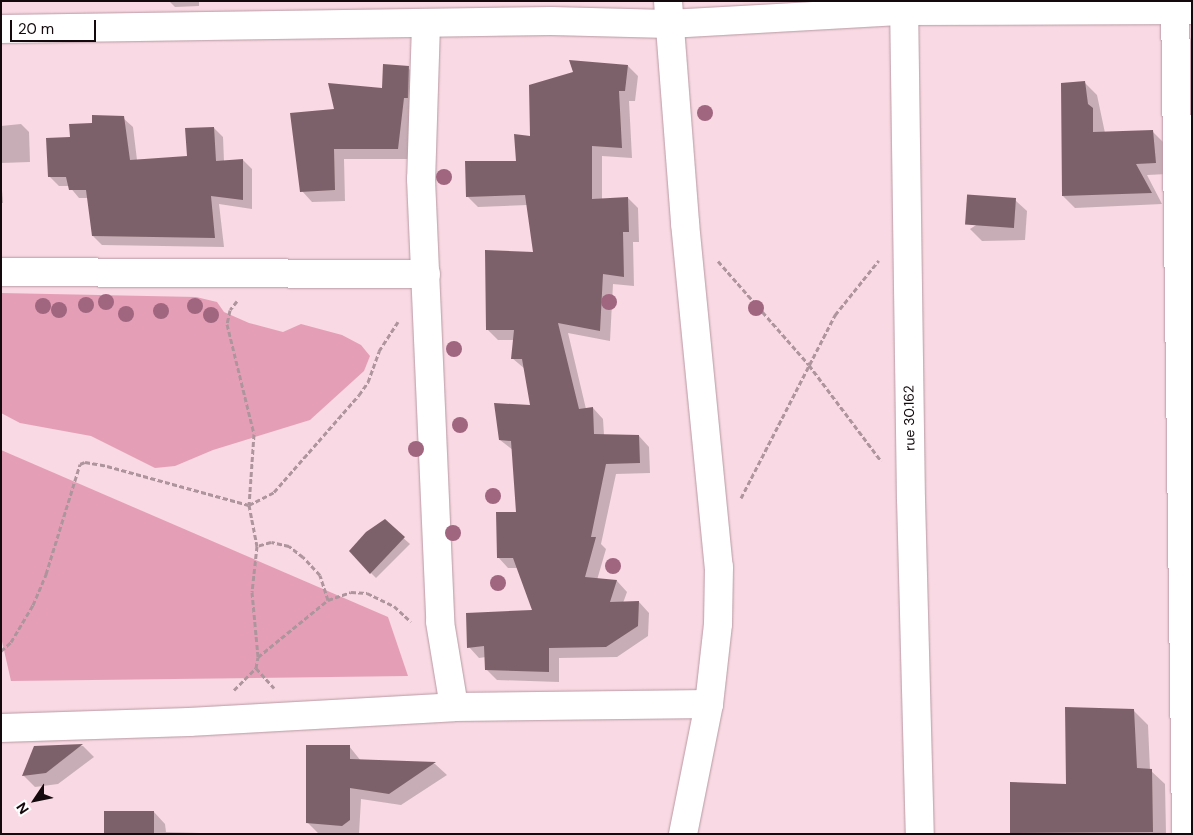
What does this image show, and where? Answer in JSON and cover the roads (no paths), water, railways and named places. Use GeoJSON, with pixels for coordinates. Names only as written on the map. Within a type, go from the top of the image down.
{"type":"FeatureCollection","features":[{"type":"Feature","properties":{"kind":"street"},"geometry":{"type":"LineString","coordinates":[[1,28],[551,21],[668,13],[904,6],[1181,7],[1186,834]]}},
{"type":"Feature","properties":{"kind":"street","name":"rue 30.162"},"geometry":{"type":"LineString","coordinates":[[904,6],[910,499],[920,834]]}},
{"type":"Feature","properties":{"kind":"street"},"geometry":{"type":"LineString","coordinates":[[668,13],[685,223],[716,536],[718,624],[709,704],[683,834]]}},
{"type":"Feature","properties":{"kind":"street"},"geometry":{"type":"LineString","coordinates":[[426,24],[421,179],[440,622],[454,706]]}},
{"type":"Feature","properties":{"kind":"street"},"geometry":{"type":"LineString","coordinates":[[1,272],[426,274]]}},
{"type":"Feature","properties":{"kind":"street"},"geometry":{"type":"LineString","coordinates":[[1,728],[454,706],[709,704]]}}]}
